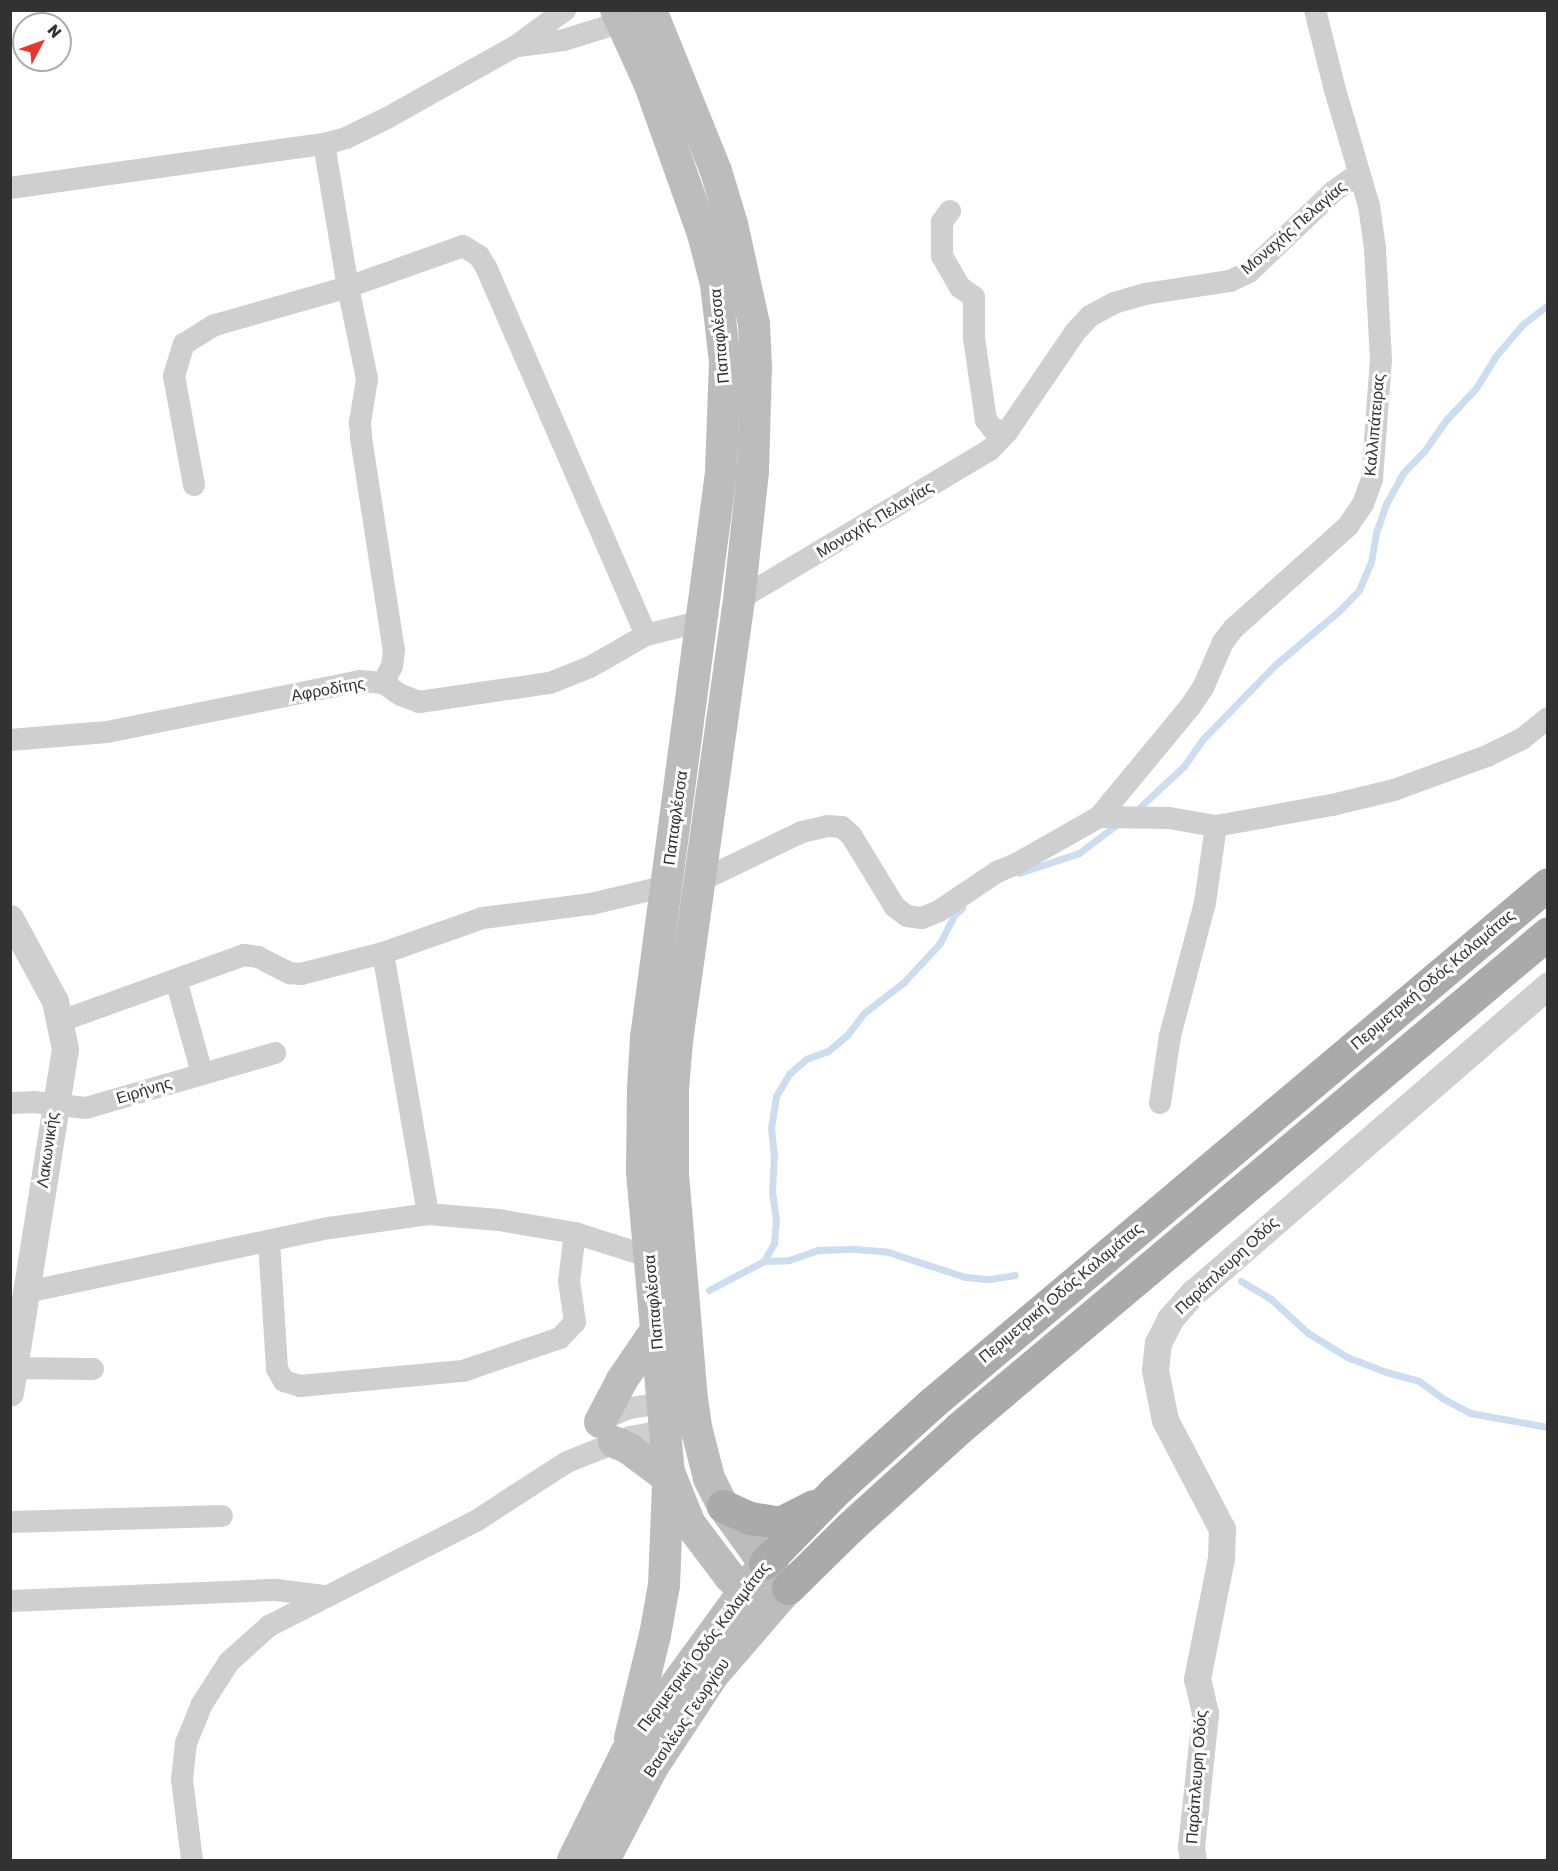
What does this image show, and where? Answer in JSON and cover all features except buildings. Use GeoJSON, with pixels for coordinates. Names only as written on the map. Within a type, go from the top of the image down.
{"type":"FeatureCollection","features":[{"type":"Feature","properties":{"kind":"main road","name":"Παπαφλέσσα"},"geometry":{"type":"LineString","coordinates":[[651,11],[716,171],[746,278],[754,324],[756,407],[753,472],[738,600],[677,1041],[672,1132],[679,1415],[668,1475],[690,1524],[742,1591],[777,1600]]}},
{"type":"Feature","properties":{"kind":"main road","name":"Παπαφλέσσα"},"geometry":{"type":"LineString","coordinates":[[619,17],[650,85],[686,182],[716,284],[723,325],[725,363],[721,473],[646,1038],[642,1099],[642,1172],[656,1330],[679,1415],[723,1506],[765,1563],[777,1600]]}},
{"type":"Feature","properties":{"kind":"main road","name":"Περιμετρική Οδός Καλαμάτας"},"geometry":{"type":"LineString","coordinates":[[626,1753],[742,1591],[765,1563],[836,1490],[1049,1302],[1548,884]]}},
{"type":"Feature","properties":{"kind":"main road","name":"Περιμετρική Οδός Καλαμάτας"},"geometry":{"type":"LineString","coordinates":[[777,1600],[850,1527],[959,1428],[1548,933]]}},
{"type":"Feature","properties":{"kind":"main road"},"geometry":{"type":"LineString","coordinates":[[626,1753],[655,1635],[664,1585],[668,1475],[607,1432],[622,1380],[656,1330]]}},
{"type":"Feature","properties":{"kind":"main road"},"geometry":{"type":"LineString","coordinates":[[723,1506],[750,1518],[780,1523],[799,1515],[836,1490]]}},
{"type":"Feature","properties":{"kind":"main road","name":"Βασιλέως Γεωργίου"},"geometry":{"type":"LineString","coordinates":[[604,1860],[652,1768],[706,1684],[777,1600]]}},
{"type":"Feature","properties":{"kind":"main road","name":"Βασιλέως Γεωργίου"},"geometry":{"type":"LineString","coordinates":[[573,1860],[626,1753]]}},
{"type":"Feature","properties":{"kind":"street"},"geometry":{"type":"LineString","coordinates":[[10,188],[324,144],[372,126],[516,46],[565,10]]}},
{"type":"Feature","properties":{"kind":"street","name":"Καλλιπάτειρας"},"geometry":{"type":"LineString","coordinates":[[1099,817],[1203,688],[1224,642],[1234,628],[1348,526],[1364,504],[1372,479],[1381,360],[1376,248],[1369,206],[1358,174],[1315,10]]}},
{"type":"Feature","properties":{"kind":"street"},"geometry":{"type":"LineString","coordinates":[[516,46],[564,40],[619,17],[651,11]]}},
{"type":"Feature","properties":{"kind":"street"},"geometry":{"type":"LineString","coordinates":[[324,144],[348,287],[367,379],[360,422],[361,438],[394,650],[392,666],[383,683]]}},
{"type":"Feature","properties":{"kind":"street","name":"Μοναχής Πελαγίας"},"geometry":{"type":"LineString","coordinates":[[738,600],[975,461],[1007,432],[1076,331],[1090,316],[1114,303],[1145,294],[1230,281],[1249,272],[1334,191],[1358,174]]}},
{"type":"Feature","properties":{"kind":"street"},"geometry":{"type":"LineString","coordinates":[[950,211],[942,222],[942,256],[956,282],[974,297],[974,338],[986,420],[993,429],[1007,432]]}},
{"type":"Feature","properties":{"kind":"street"},"geometry":{"type":"LineString","coordinates":[[194,485],[174,376],[184,344],[215,325],[348,287],[458,247],[468,248],[478,256],[488,272],[646,635]]}},
{"type":"Feature","properties":{"kind":"street","name":"Αφροδίτης"},"geometry":{"type":"LineString","coordinates":[[10,740],[88,735],[264,702],[360,681],[383,683],[401,695],[418,702],[549,683],[590,667],[646,635],[702,621]]}},
{"type":"Feature","properties":{"kind":"street"},"geometry":{"type":"LineString","coordinates":[[700,881],[802,832],[827,826],[842,828],[851,836],[895,907],[907,916],[922,918],[939,911],[997,872],[1018,863],[1099,817],[1169,818],[1216,826],[1394,790],[1487,756],[1522,739],[1548,718]]}},
{"type":"Feature","properties":{"kind":"street"},"geometry":{"type":"LineString","coordinates":[[1160,1103],[1170,1036],[1205,903],[1216,826]]}},
{"type":"Feature","properties":{"kind":"street"},"geometry":{"type":"LineString","coordinates":[[61,1021],[244,955],[258,957],[297,974],[383,953],[483,918],[591,904],[667,886]]}},
{"type":"Feature","properties":{"kind":"street","name":"Λακωνικής"},"geometry":{"type":"LineString","coordinates":[[10,918],[49,988],[61,1021],[65,1049],[12,1381]]}},
{"type":"Feature","properties":{"kind":"street"},"geometry":{"type":"LineString","coordinates":[[383,953],[428,1214]]}},
{"type":"Feature","properties":{"kind":"street"},"geometry":{"type":"LineString","coordinates":[[176,980],[202,1073]]}},
{"type":"Feature","properties":{"kind":"street","name":"Παράπλευρη Οδός"},"geometry":{"type":"LineString","coordinates":[[1193,1860],[1191,1847],[1205,1713],[1197,1679],[1221,1558],[1222,1529],[1165,1420],[1155,1370],[1158,1343],[1170,1319],[1193,1293],[1548,985]]}},
{"type":"Feature","properties":{"kind":"street","name":"Ειρήνης"},"geometry":{"type":"LineString","coordinates":[[10,1104],[26,1101],[74,1108],[92,1107],[275,1053]]}},
{"type":"Feature","properties":{"kind":"street"},"geometry":{"type":"LineString","coordinates":[[27,1292],[372,1220],[428,1214],[500,1220],[575,1233],[650,1257]]}},
{"type":"Feature","properties":{"kind":"street"},"geometry":{"type":"LineString","coordinates":[[270,1241],[277,1369],[284,1381],[300,1386],[464,1371],[560,1338],[575,1322],[569,1281],[575,1233]]}},
{"type":"Feature","properties":{"kind":"street"},"geometry":{"type":"LineString","coordinates":[[12,1381],[93,1369]]}},
{"type":"Feature","properties":{"kind":"street"},"geometry":{"type":"LineString","coordinates":[[192,1860],[182,1780],[186,1743],[202,1704],[229,1662],[269,1626],[324,1596],[476,1521],[567,1462],[607,1432],[679,1415]]}},
{"type":"Feature","properties":{"kind":"street"},"geometry":{"type":"LineString","coordinates":[[10,1522],[222,1516]]}},
{"type":"Feature","properties":{"kind":"street"},"geometry":{"type":"LineString","coordinates":[[10,1601],[276,1590],[324,1596]]}},
{"type":"Feature","properties":{"kind":"waterway"},"geometry":{"type":"LineString","coordinates":[[1141,806],[1184,766],[1203,739],[1275,665],[1339,611],[1359,590],[1371,562],[1376,533],[1386,504],[1403,473],[1425,450],[1447,419],[1476,388],[1495,357],[1522,325],[1548,305]]}},
{"type":"Feature","properties":{"kind":"waterway"},"geometry":{"type":"LineString","coordinates":[[1019,873],[1079,853],[1115,826]]}},
{"type":"Feature","properties":{"kind":"waterway"},"geometry":{"type":"LineString","coordinates":[[764,1261],[774,1243],[776,1220],[772,1192],[774,1156],[771,1128],[776,1096],[789,1074],[806,1059],[828,1051],[848,1034],[864,1013],[904,982],[940,943],[954,915],[962,908]]}},
{"type":"Feature","properties":{"kind":"waterway"},"geometry":{"type":"LineString","coordinates":[[709,1290],[764,1261],[789,1260],[818,1250],[856,1249],[888,1252],[965,1277],[990,1279],[1015,1275]]}},
{"type":"Feature","properties":{"kind":"waterway"},"geometry":{"type":"LineString","coordinates":[[1241,1281],[1271,1299],[1308,1333],[1347,1357],[1386,1372],[1419,1381],[1442,1398],[1470,1413],[1548,1427]]}}]}
